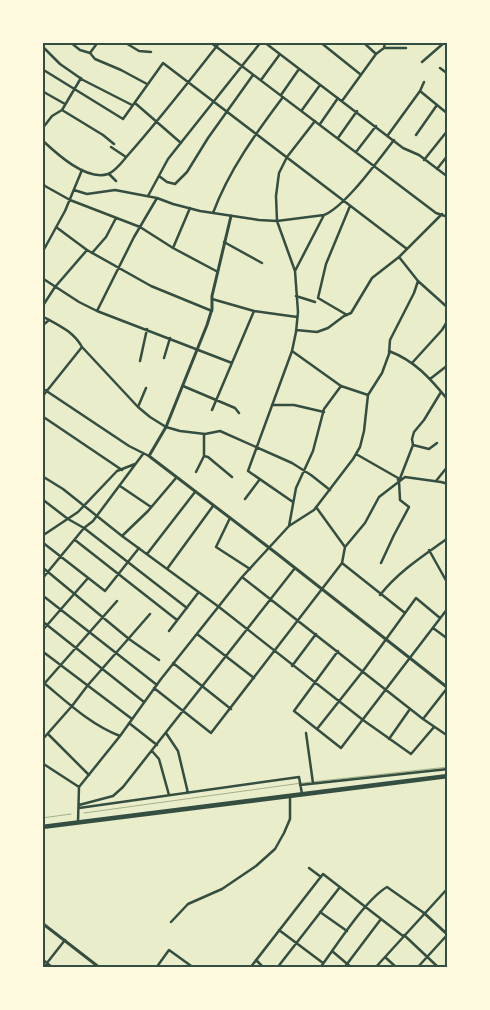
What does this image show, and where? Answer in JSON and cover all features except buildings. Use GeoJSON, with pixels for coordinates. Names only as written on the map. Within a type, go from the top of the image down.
{"type":"FeatureCollection","features":[{"type":"Feature","properties":{"kind":"highway"},"geometry":{"type":"LineString","coordinates":[[42,826],[448,776]]}},
{"type":"Feature","properties":{"kind":"street"},"geometry":{"type":"LineString","coordinates":[[70,42],[95,59],[146,84]]}},
{"type":"Feature","properties":{"kind":"street"},"geometry":{"type":"LineString","coordinates":[[90,54],[98,42]]}},
{"type":"Feature","properties":{"kind":"street"},"geometry":{"type":"LineString","coordinates":[[124,42],[139,51],[151,52]]}},
{"type":"Feature","properties":{"kind":"street"},"geometry":{"type":"LineString","coordinates":[[210,42],[436,213],[448,217]]}},
{"type":"Feature","properties":{"kind":"street"},"geometry":{"type":"LineString","coordinates":[[42,140],[57,154],[82,170],[92,174],[109,174],[156,122],[220,42]]}},
{"type":"Feature","properties":{"kind":"street"},"geometry":{"type":"LineString","coordinates":[[148,196],[168,159],[263,42],[394,140],[448,177]]}},
{"type":"Feature","properties":{"kind":"street"},"geometry":{"type":"LineString","coordinates":[[320,42],[360,74]]}},
{"type":"Feature","properties":{"kind":"street"},"geometry":{"type":"LineString","coordinates":[[362,42],[376,54]]}},
{"type":"Feature","properties":{"kind":"street"},"geometry":{"type":"LineString","coordinates":[[384,48],[385,42]]}},
{"type":"Feature","properties":{"kind":"street"},"geometry":{"type":"LineString","coordinates":[[422,62],[445,42]]}},
{"type":"Feature","properties":{"kind":"street"},"geometry":{"type":"LineString","coordinates":[[42,46],[60,64],[80,78],[133,104],[181,143]]}},
{"type":"Feature","properties":{"kind":"street"},"geometry":{"type":"LineString","coordinates":[[342,101],[376,54],[384,48],[406,48]]}},
{"type":"Feature","properties":{"kind":"street"},"geometry":{"type":"LineString","coordinates":[[260,80],[280,54]]}},
{"type":"Feature","properties":{"kind":"street"},"geometry":{"type":"LineString","coordinates":[[42,69],[123,119],[146,84],[163,63],[407,249]]}},
{"type":"Feature","properties":{"kind":"street"},"geometry":{"type":"LineString","coordinates":[[440,68],[448,74]]}},
{"type":"Feature","properties":{"kind":"street"},"geometry":{"type":"LineString","coordinates":[[214,213],[222,189],[299,69]]}},
{"type":"Feature","properties":{"kind":"street"},"geometry":{"type":"LineString","coordinates":[[159,175],[167,182],[175,184],[188,172],[226,111],[254,75]]}},
{"type":"Feature","properties":{"kind":"street"},"geometry":{"type":"LineString","coordinates":[[42,129],[52,116],[62,110],[80,78]]}},
{"type":"Feature","properties":{"kind":"street"},"geometry":{"type":"LineString","coordinates":[[388,135],[420,91],[424,82]]}},
{"type":"Feature","properties":{"kind":"street"},"geometry":{"type":"LineString","coordinates":[[301,110],[320,85]]}},
{"type":"Feature","properties":{"kind":"street"},"geometry":{"type":"LineString","coordinates":[[42,91],[65,104]]}},
{"type":"Feature","properties":{"kind":"street"},"geometry":{"type":"LineString","coordinates":[[420,91],[448,114]]}},
{"type":"Feature","properties":{"kind":"street"},"geometry":{"type":"LineString","coordinates":[[320,124],[338,98]]}},
{"type":"Feature","properties":{"kind":"street"},"geometry":{"type":"LineString","coordinates":[[416,135],[437,106]]}},
{"type":"Feature","properties":{"kind":"street"},"geometry":{"type":"LineString","coordinates":[[62,110],[103,135],[114,144]]}},
{"type":"Feature","properties":{"kind":"street"},"geometry":{"type":"LineString","coordinates":[[338,138],[357,111]]}},
{"type":"Feature","properties":{"kind":"street"},"geometry":{"type":"LineString","coordinates":[[293,502],[248,472],[292,351],[296,330],[295,271],[277,221],[276,196],[279,173],[287,157],[315,121]]}},
{"type":"Feature","properties":{"kind":"street"},"geometry":{"type":"LineString","coordinates":[[356,152],[376,126]]}},
{"type":"Feature","properties":{"kind":"street"},"geometry":{"type":"LineString","coordinates":[[424,160],[448,130]]}},
{"type":"Feature","properties":{"kind":"street"},"geometry":{"type":"LineString","coordinates":[[74,190],[87,194],[115,190],[157,198],[173,204],[214,213],[277,221],[324,215],[332,212],[343,201],[394,140]]}},
{"type":"Feature","properties":{"kind":"street"},"geometry":{"type":"LineString","coordinates":[[111,147],[126,157]]}},
{"type":"Feature","properties":{"kind":"street"},"geometry":{"type":"LineString","coordinates":[[437,169],[448,155]]}},
{"type":"Feature","properties":{"kind":"street"},"geometry":{"type":"LineString","coordinates":[[42,253],[70,200],[82,170]]}},
{"type":"Feature","properties":{"kind":"street"},"geometry":{"type":"LineString","coordinates":[[109,174],[116,182]]}},
{"type":"Feature","properties":{"kind":"street"},"geometry":{"type":"LineString","coordinates":[[43,184],[70,200],[140,227],[173,248],[218,272]]}},
{"type":"Feature","properties":{"kind":"street"},"geometry":{"type":"LineString","coordinates":[[97,311],[157,198]]}},
{"type":"Feature","properties":{"kind":"street"},"geometry":{"type":"LineString","coordinates":[[347,315],[318,298],[326,264],[350,206]]}},
{"type":"Feature","properties":{"kind":"street"},"geometry":{"type":"LineString","coordinates":[[173,248],[190,208]]}},
{"type":"Feature","properties":{"kind":"street"},"geometry":{"type":"LineString","coordinates":[[296,330],[317,332],[328,328],[351,313],[372,278],[399,257],[442,214]]}},
{"type":"Feature","properties":{"kind":"street"},"geometry":{"type":"LineString","coordinates":[[295,271],[324,215]]}},
{"type":"Feature","properties":{"kind":"street"},"geometry":{"type":"LineString","coordinates":[[149,456],[166,427],[212,311],[212,299],[231,216]]}},
{"type":"Feature","properties":{"kind":"street"},"geometry":{"type":"LineString","coordinates":[[92,253],[106,237],[116,218]]}},
{"type":"Feature","properties":{"kind":"street"},"geometry":{"type":"LineString","coordinates":[[56,227],[87,250],[152,286],[212,311]]}},
{"type":"Feature","properties":{"kind":"street"},"geometry":{"type":"LineString","coordinates":[[224,242],[262,263]]}},
{"type":"Feature","properties":{"kind":"street"},"geometry":{"type":"LineString","coordinates":[[42,307],[55,287],[87,250]]}},
{"type":"Feature","properties":{"kind":"street"},"geometry":{"type":"LineString","coordinates":[[399,257],[418,281],[447,307],[448,311]]}},
{"type":"Feature","properties":{"kind":"street"},"geometry":{"type":"LineString","coordinates":[[42,278],[79,302],[97,311],[232,363]]}},
{"type":"Feature","properties":{"kind":"street"},"geometry":{"type":"LineString","coordinates":[[78,822],[79,787],[120,736],[173,663],[242,577],[289,526],[316,507],[356,454],[364,431],[368,395],[382,373],[389,351],[390,340],[414,293],[418,281]]}},
{"type":"Feature","properties":{"kind":"street"},"geometry":{"type":"LineString","coordinates":[[296,296],[315,302]]}},
{"type":"Feature","properties":{"kind":"street"},"geometry":{"type":"LineString","coordinates":[[212,299],[254,312],[297,316]]}},
{"type":"Feature","properties":{"kind":"street"},"geometry":{"type":"LineString","coordinates":[[212,410],[254,312]]}},
{"type":"Feature","properties":{"kind":"street"},"geometry":{"type":"LineString","coordinates":[[42,316],[66,329],[77,338],[82,347],[138,407],[166,427],[204,434],[220,431],[292,463],[330,490]]}},
{"type":"Feature","properties":{"kind":"street"},"geometry":{"type":"LineString","coordinates":[[42,326],[49,320]]}},
{"type":"Feature","properties":{"kind":"street"},"geometry":{"type":"LineString","coordinates":[[412,364],[442,330],[448,320]]}},
{"type":"Feature","properties":{"kind":"street"},"geometry":{"type":"LineString","coordinates":[[140,361],[147,329]]}},
{"type":"Feature","properties":{"kind":"street"},"geometry":{"type":"LineString","coordinates":[[164,358],[170,338]]}},
{"type":"Feature","properties":{"kind":"street"},"geometry":{"type":"LineString","coordinates":[[42,397],[82,347]]}},
{"type":"Feature","properties":{"kind":"street"},"geometry":{"type":"LineString","coordinates":[[292,351],[341,386],[368,395]]}},
{"type":"Feature","properties":{"kind":"street"},"geometry":{"type":"LineString","coordinates":[[389,351],[405,357],[430,378],[448,400]]}},
{"type":"Feature","properties":{"kind":"street"},"geometry":{"type":"LineString","coordinates":[[430,378],[448,365]]}},
{"type":"Feature","properties":{"kind":"street"},"geometry":{"type":"LineString","coordinates":[[183,386],[235,408],[239,413]]}},
{"type":"Feature","properties":{"kind":"street"},"geometry":{"type":"LineString","coordinates":[[289,526],[296,488],[313,451],[324,412],[341,386]]}},
{"type":"Feature","properties":{"kind":"street"},"geometry":{"type":"LineString","coordinates":[[42,388],[143,454],[149,456],[447,687],[423,719]]}},
{"type":"Feature","properties":{"kind":"street"},"geometry":{"type":"LineString","coordinates":[[138,407],[146,388]]}},
{"type":"Feature","properties":{"kind":"street"},"geometry":{"type":"LineString","coordinates":[[381,563],[409,507],[400,500],[399,481],[413,445],[414,432],[424,420],[441,392]]}},
{"type":"Feature","properties":{"kind":"street"},"geometry":{"type":"LineString","coordinates":[[272,404],[294,405],[324,412]]}},
{"type":"Feature","properties":{"kind":"street"},"geometry":{"type":"LineString","coordinates":[[42,416],[122,470]]}},
{"type":"Feature","properties":{"kind":"street"},"geometry":{"type":"LineString","coordinates":[[196,472],[204,456],[204,434]]}},
{"type":"Feature","properties":{"kind":"street"},"geometry":{"type":"LineString","coordinates":[[413,445],[430,449],[437,443]]}},
{"type":"Feature","properties":{"kind":"street"},"geometry":{"type":"LineString","coordinates":[[42,579],[84,528],[96,517],[143,454]]}},
{"type":"Feature","properties":{"kind":"street"},"geometry":{"type":"LineString","coordinates":[[356,454],[398,478],[399,481]]}},
{"type":"Feature","properties":{"kind":"street"},"geometry":{"type":"LineString","coordinates":[[204,456],[208,457],[232,477]]}},
{"type":"Feature","properties":{"kind":"street"},"geometry":{"type":"LineString","coordinates":[[42,536],[84,506],[118,471],[137,463]]}},
{"type":"Feature","properties":{"kind":"street"},"geometry":{"type":"LineString","coordinates":[[436,481],[448,466]]}},
{"type":"Feature","properties":{"kind":"street"},"geometry":{"type":"LineString","coordinates":[[42,476],[64,489],[96,517],[219,607],[314,684],[411,754],[434,727]]}},
{"type":"Feature","properties":{"kind":"street"},"geometry":{"type":"LineString","coordinates":[[42,595],[117,653],[211,734],[323,590],[342,563],[345,547],[365,523],[379,498],[405,477],[448,484]]}},
{"type":"Feature","properties":{"kind":"street"},"geometry":{"type":"LineString","coordinates":[[122,536],[151,508],[176,478]]}},
{"type":"Feature","properties":{"kind":"street"},"geometry":{"type":"LineString","coordinates":[[245,499],[260,479]]}},
{"type":"Feature","properties":{"kind":"street"},"geometry":{"type":"LineString","coordinates":[[120,486],[151,508]]}},
{"type":"Feature","properties":{"kind":"street"},"geometry":{"type":"LineString","coordinates":[[147,554],[194,492]]}},
{"type":"Feature","properties":{"kind":"street"},"geometry":{"type":"LineString","coordinates":[[42,499],[68,519],[84,528],[187,608]]}},
{"type":"Feature","properties":{"kind":"street"},"geometry":{"type":"LineString","coordinates":[[167,570],[213,506]]}},
{"type":"Feature","properties":{"kind":"street"},"geometry":{"type":"LineString","coordinates":[[316,507],[345,547]]}},
{"type":"Feature","properties":{"kind":"street"},"geometry":{"type":"LineString","coordinates":[[230,518],[216,547],[250,569]]}},
{"type":"Feature","properties":{"kind":"street"},"geometry":{"type":"LineString","coordinates":[[380,595],[388,584],[408,566],[448,538]]}},
{"type":"Feature","properties":{"kind":"street"},"geometry":{"type":"LineString","coordinates":[[74,540],[117,575],[178,620]]}},
{"type":"Feature","properties":{"kind":"street"},"geometry":{"type":"LineString","coordinates":[[42,542],[105,591],[138,548]]}},
{"type":"Feature","properties":{"kind":"street"},"geometry":{"type":"LineString","coordinates":[[429,550],[448,584]]}},
{"type":"Feature","properties":{"kind":"street"},"geometry":{"type":"LineString","coordinates":[[342,563],[405,613]]}},
{"type":"Feature","properties":{"kind":"street"},"geometry":{"type":"LineString","coordinates":[[42,567],[129,639],[159,660]]}},
{"type":"Feature","properties":{"kind":"street"},"geometry":{"type":"LineString","coordinates":[[79,806],[112,796],[123,787],[295,568]]}},
{"type":"Feature","properties":{"kind":"street"},"geometry":{"type":"LineString","coordinates":[[242,577],[363,670],[410,709],[448,736]]}},
{"type":"Feature","properties":{"kind":"street"},"geometry":{"type":"LineString","coordinates":[[42,631],[88,578]]}},
{"type":"Feature","properties":{"kind":"street"},"geometry":{"type":"LineString","coordinates":[[169,631],[198,592]]}},
{"type":"Feature","properties":{"kind":"street"},"geometry":{"type":"LineString","coordinates":[[317,729],[416,598],[440,618]]}},
{"type":"Feature","properties":{"kind":"street"},"geometry":{"type":"LineString","coordinates":[[117,601],[43,683],[105,730],[120,736]]}},
{"type":"Feature","properties":{"kind":"street"},"geometry":{"type":"LineString","coordinates":[[338,651],[294,711],[341,748],[448,608]]}},
{"type":"Feature","properties":{"kind":"street"},"geometry":{"type":"LineString","coordinates":[[42,740],[150,614]]}},
{"type":"Feature","properties":{"kind":"street"},"geometry":{"type":"LineString","coordinates":[[42,621],[144,702]]}},
{"type":"Feature","properties":{"kind":"street"},"geometry":{"type":"LineString","coordinates":[[432,628],[448,639]]}},
{"type":"Feature","properties":{"kind":"street"},"geometry":{"type":"LineString","coordinates":[[197,634],[254,678]]}},
{"type":"Feature","properties":{"kind":"street"},"geometry":{"type":"LineString","coordinates":[[292,666],[316,634]]}},
{"type":"Feature","properties":{"kind":"street"},"geometry":{"type":"LineString","coordinates":[[42,651],[132,719]]}},
{"type":"Feature","properties":{"kind":"street"},"geometry":{"type":"LineString","coordinates":[[173,663],[231,709]]}},
{"type":"Feature","properties":{"kind":"street"},"geometry":{"type":"LineString","coordinates":[[388,739],[410,709]]}},
{"type":"Feature","properties":{"kind":"street"},"geometry":{"type":"LineString","coordinates":[[129,723],[156,745]]}},
{"type":"Feature","properties":{"kind":"street"},"geometry":{"type":"LineString","coordinates":[[166,733],[178,751],[188,793]]}},
{"type":"Feature","properties":{"kind":"street"},"geometry":{"type":"LineString","coordinates":[[306,733],[314,783]]}},
{"type":"Feature","properties":{"kind":"street"},"geometry":{"type":"LineString","coordinates":[[48,734],[89,775]]}},
{"type":"Feature","properties":{"kind":"street"},"geometry":{"type":"LineString","coordinates":[[152,751],[159,759],[169,795]]}},
{"type":"Feature","properties":{"kind":"street"},"geometry":{"type":"LineString","coordinates":[[43,764],[79,787]]}},
{"type":"Feature","properties":{"kind":"street"},"geometry":{"type":"LineString","coordinates":[[300,784],[448,769]]}},
{"type":"Feature","properties":{"kind":"street"},"geometry":{"type":"LineString","coordinates":[[79,806],[299,777],[302,795]]}},
{"type":"Feature","properties":{"kind":"street"},"geometry":{"type":"LineString","coordinates":[[171,922],[188,904],[222,889],[256,866],[275,849],[290,819],[290,796]]}},
{"type":"Feature","properties":{"kind":"street"},"geometry":{"type":"LineString","coordinates":[[310,868],[321,877]]}},
{"type":"Feature","properties":{"kind":"street"},"geometry":{"type":"LineString","coordinates":[[250,968],[323,874],[404,935],[439,968]]}},
{"type":"Feature","properties":{"kind":"street"},"geometry":{"type":"LineString","coordinates":[[277,968],[340,887]]}},
{"type":"Feature","properties":{"kind":"street"},"geometry":{"type":"LineString","coordinates":[[320,968],[366,907],[380,891],[387,887],[424,913],[447,935],[418,968]]}},
{"type":"Feature","properties":{"kind":"street"},"geometry":{"type":"LineString","coordinates":[[375,968],[447,889]]}},
{"type":"Feature","properties":{"kind":"street"},"geometry":{"type":"LineString","coordinates":[[320,912],[347,931]]}},
{"type":"Feature","properties":{"kind":"street"},"geometry":{"type":"LineString","coordinates":[[344,968],[381,919]]}},
{"type":"Feature","properties":{"kind":"street"},"geometry":{"type":"LineString","coordinates":[[42,923],[100,968]]}},
{"type":"Feature","properties":{"kind":"street"},"geometry":{"type":"LineString","coordinates":[[279,930],[323,964]]}},
{"type":"Feature","properties":{"kind":"street"},"geometry":{"type":"LineString","coordinates":[[43,968],[65,940]]}},
{"type":"Feature","properties":{"kind":"street"},"geometry":{"type":"LineString","coordinates":[[156,968],[169,950],[192,967]]}},
{"type":"Feature","properties":{"kind":"street"},"geometry":{"type":"LineString","coordinates":[[332,951],[352,968]]}},
{"type":"Feature","properties":{"kind":"street"},"geometry":{"type":"LineString","coordinates":[[385,956],[397,968]]}},
{"type":"Feature","properties":{"kind":"street"},"geometry":{"type":"LineString","coordinates":[[42,959],[53,968]]}},
{"type":"Feature","properties":{"kind":"street"},"geometry":{"type":"LineString","coordinates":[[256,960],[264,968]]}},
{"type":"Feature","properties":{"kind":"street"},"geometry":{"type":"LineString","coordinates":[[92,968],[95,964]]}},
{"type":"Feature","properties":{"kind":"waterway"},"geometry":{"type":"LineString","coordinates":[[84,813],[302,783],[448,767]]}},
{"type":"Feature","properties":{"kind":"waterway"},"geometry":{"type":"LineString","coordinates":[[42,818],[71,814]]}}]}
